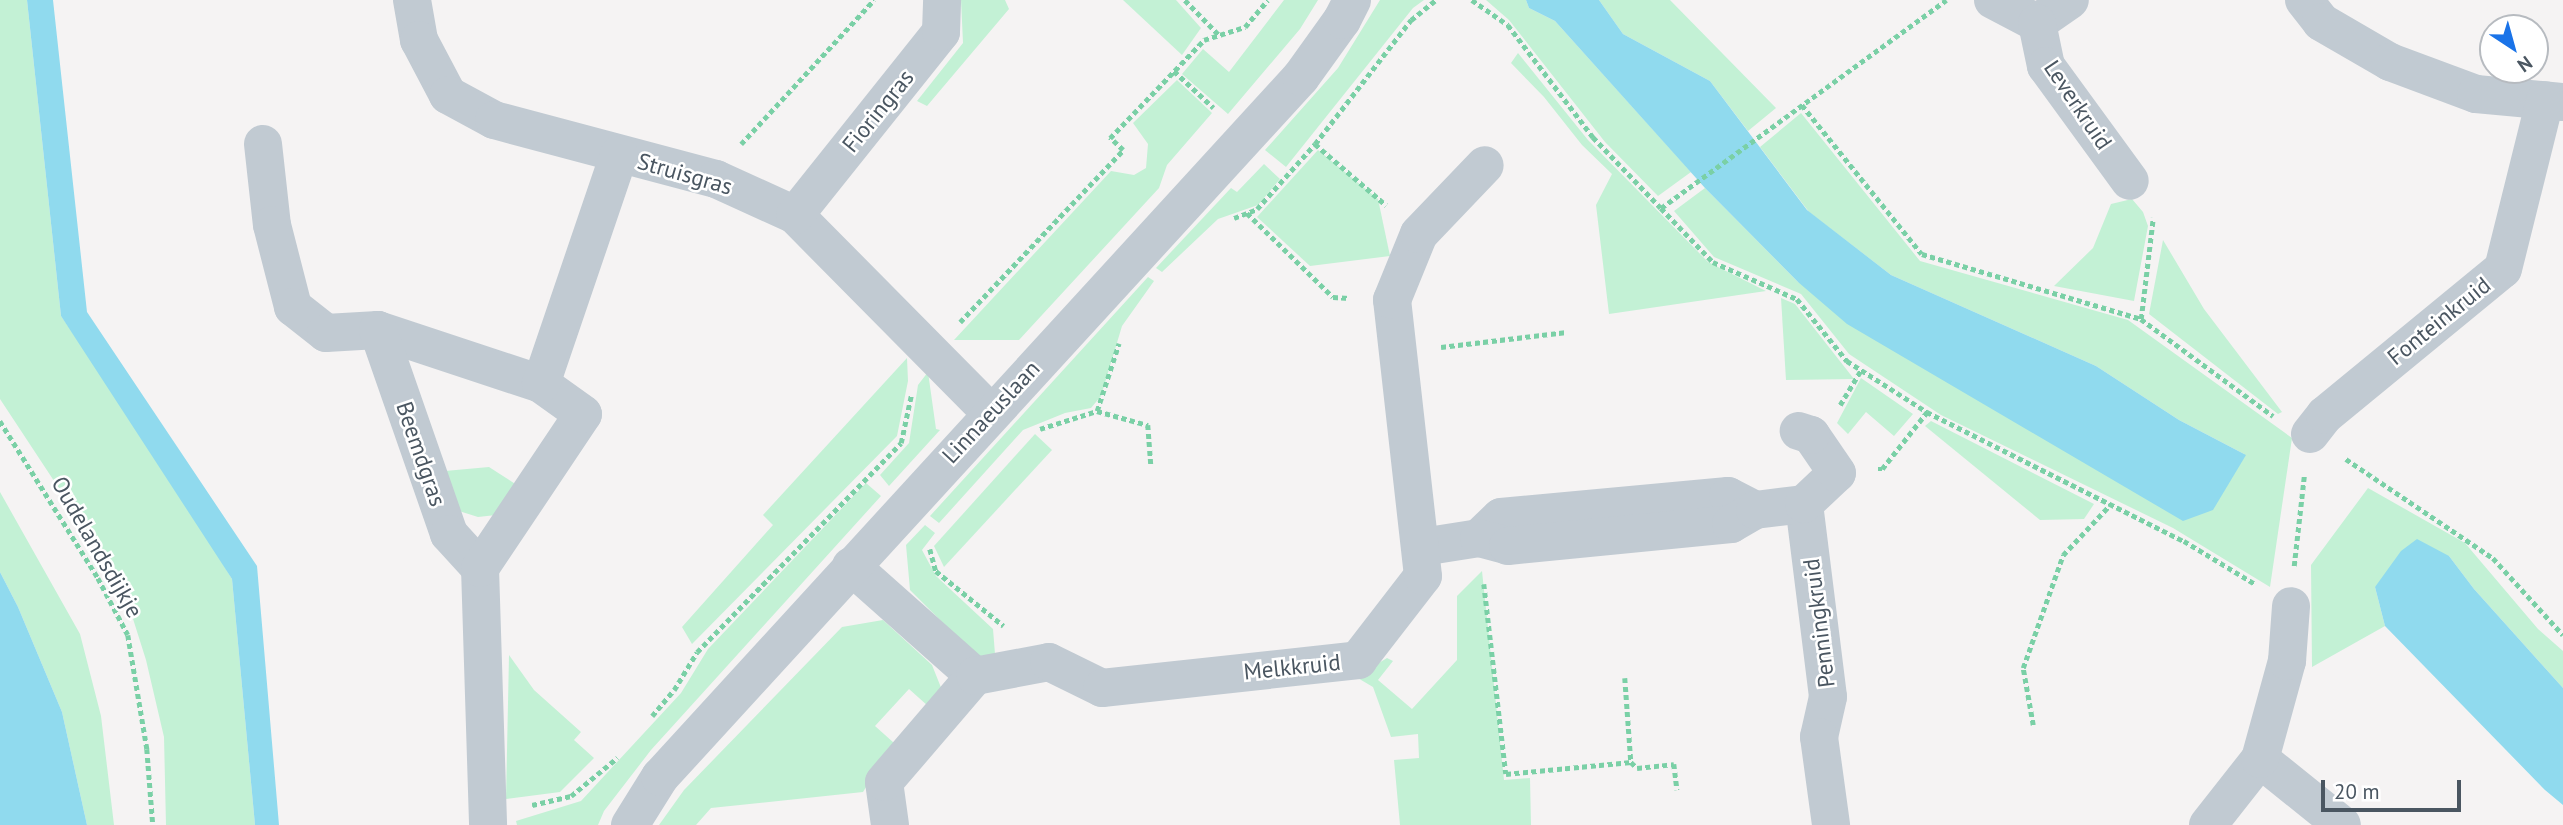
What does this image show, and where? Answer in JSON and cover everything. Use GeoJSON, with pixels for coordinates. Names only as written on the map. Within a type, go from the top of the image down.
{"type":"FeatureCollection","features":[{"type":"Feature","properties":{"kind":"street","name":"Struisgras"},"geometry":{"type":"LineString","coordinates":[[412,0],[419,40],[448,95],[494,120],[716,179],[795,215],[990,412]]}},
{"type":"Feature","properties":{"kind":"street","name":"Fioringras"},"geometry":{"type":"LineString","coordinates":[[795,215],[941,32],[942,0]]}},
{"type":"Feature","properties":{"kind":"street","name":"Linnaeuslaan"},"geometry":{"type":"LineString","coordinates":[[630,825],[660,777],[990,412],[1301,77],[1342,20],[1352,0]]}},
{"type":"Feature","properties":{"kind":"street"},"geometry":{"type":"LineString","coordinates":[[1993,0],[2037,23],[2070,0]]}},
{"type":"Feature","properties":{"kind":"street","name":"Fonteinkruid"},"geometry":{"type":"LineString","coordinates":[[2304,0],[2321,22],[2390,62],[2476,94],[2554,101],[2503,269],[2325,415],[2309,434]]}},
{"type":"Feature","properties":{"kind":"street","name":"Leverkruid"},"geometry":{"type":"LineString","coordinates":[[2037,23],[2046,66],[2130,181]]}},
{"type":"Feature","properties":{"kind":"street"},"geometry":{"type":"LineString","coordinates":[[263,144],[272,225],[293,307],[326,333],[379,330],[541,384],[583,414],[480,568],[488,821]]}},
{"type":"Feature","properties":{"kind":"street"},"geometry":{"type":"LineString","coordinates":[[541,384],[619,155]]}},
{"type":"Feature","properties":{"kind":"street","name":"Melkkruid"},"geometry":{"type":"LineString","coordinates":[[1049,662],[1102,688],[1358,660],[1423,576],[1422,547],[1392,300],[1419,234],[1485,165]]}},
{"type":"Feature","properties":{"kind":"street","name":"Beemdgras"},"geometry":{"type":"LineString","coordinates":[[379,330],[449,534],[480,568]]}},
{"type":"Feature","properties":{"kind":"street"},"geometry":{"type":"LineString","coordinates":[[1422,547],[1479,538],[1507,546],[1731,524],[1755,510],[1804,504],[1838,473],[1811,435],[1799,431]]}},
{"type":"Feature","properties":{"kind":"street","name":"Penningkruid"},"geometry":{"type":"LineString","coordinates":[[1804,504],[1828,697],[1819,737],[1831,825]]}},
{"type":"Feature","properties":{"kind":"street"},"geometry":{"type":"LineString","coordinates":[[851,566],[975,676]]}},
{"type":"Feature","properties":{"kind":"street"},"geometry":{"type":"LineString","coordinates":[[2208,825],[2260,759],[2287,661],[2291,606]]}},
{"type":"Feature","properties":{"kind":"street"},"geometry":{"type":"LineString","coordinates":[[890,825],[884,782],[975,676],[1049,662]]}},
{"type":"Feature","properties":{"kind":"street"},"geometry":{"type":"LineString","coordinates":[[2260,759],[2342,825]]}},
{"type":"Feature","properties":{"kind":"path"},"geometry":{"type":"LineString","coordinates":[[716,179],[747,135],[874,0]]}},
{"type":"Feature","properties":{"kind":"path"},"geometry":{"type":"LineString","coordinates":[[1185,0],[1219,35]]}},
{"type":"Feature","properties":{"kind":"path"},"geometry":{"type":"LineString","coordinates":[[649,719],[674,690],[697,652],[901,443],[919,361],[1123,149],[1110,138],[1205,40],[1245,27],[1268,0]]}},
{"type":"Feature","properties":{"kind":"path"},"geometry":{"type":"LineString","coordinates":[[1230,220],[1257,209],[1315,144],[1411,20],[1436,0]]}},
{"type":"Feature","properties":{"kind":"path"},"geometry":{"type":"LineString","coordinates":[[1472,0],[1508,25],[1592,137],[1713,262],[1797,299],[1847,360],[1927,412],[2183,541],[2291,606]]}},
{"type":"Feature","properties":{"kind":"path"},"geometry":{"type":"LineString","coordinates":[[1661,208],[1946,0]]}},
{"type":"Feature","properties":{"kind":"path"},"geometry":{"type":"LineString","coordinates":[[1174,71],[1214,109]]}},
{"type":"Feature","properties":{"kind":"path"},"geometry":{"type":"LineString","coordinates":[[1802,105],[1922,254],[2141,319],[2285,425],[2309,434],[2493,558],[2563,635]]}},
{"type":"Feature","properties":{"kind":"path"},"geometry":{"type":"LineString","coordinates":[[1315,144],[1419,234]]}},
{"type":"Feature","properties":{"kind":"path"},"geometry":{"type":"LineString","coordinates":[[2130,181],[2154,218],[2141,319]]}},
{"type":"Feature","properties":{"kind":"path"},"geometry":{"type":"LineString","coordinates":[[1247,213],[1333,297],[1392,300]]}},
{"type":"Feature","properties":{"kind":"path"},"geometry":{"type":"LineString","coordinates":[[1398,353],[1567,332]]}},
{"type":"Feature","properties":{"kind":"path"},"geometry":{"type":"LineString","coordinates":[[1097,411],[1122,336]]}},
{"type":"Feature","properties":{"kind":"path"},"geometry":{"type":"LineString","coordinates":[[1027,432],[1097,411],[1148,425],[1151,465]]}},
{"type":"Feature","properties":{"kind":"path"},"geometry":{"type":"LineString","coordinates":[[1838,473],[1882,469],[1927,412]]}},
{"type":"Feature","properties":{"kind":"path","name":"Oudelandsdijkje"},"geometry":{"type":"LineString","coordinates":[[0,421],[98,578],[128,635],[143,713],[153,825]]}},
{"type":"Feature","properties":{"kind":"path"},"geometry":{"type":"LineString","coordinates":[[2033,725],[2023,668],[2063,555],[2110,505]]}},
{"type":"Feature","properties":{"kind":"path"},"geometry":{"type":"LineString","coordinates":[[1479,538],[1506,774],[1631,762]]}},
{"type":"Feature","properties":{"kind":"path"},"geometry":{"type":"LineString","coordinates":[[929,546],[936,570],[1049,662]]}},
{"type":"Feature","properties":{"kind":"path"},"geometry":{"type":"LineString","coordinates":[[1625,678],[1631,762],[1637,768],[1674,764],[1677,790]]}},
{"type":"Feature","properties":{"kind":"path"},"geometry":{"type":"LineString","coordinates":[[488,821],[570,796],[625,749]]}},
{"type":"Feature","properties":{"kind":"green space"},"geometry":{"type":"Polygon","coordinates":[[[0,0],[27,0],[61,316],[157,455],[232,579],[255,825],[166,825],[164,737],[146,660],[122,584],[0,399],[0,0]]]}},
{"type":"Feature","properties":{"kind":"green space"},"geometry":{"type":"Polygon","coordinates":[[[961,0],[1005,0],[1009,9],[927,106],[917,101],[963,43],[961,0]]]}},
{"type":"Feature","properties":{"kind":"green space"},"geometry":{"type":"Polygon","coordinates":[[[1123,0],[1176,0],[1201,28],[1182,55],[1123,0]]]}},
{"type":"Feature","properties":{"kind":"green space"},"geometry":{"type":"Polygon","coordinates":[[[1284,0],[1318,0],[1300,29],[1228,114],[1182,74],[1203,49],[1229,72],[1284,0]]]}},
{"type":"Feature","properties":{"kind":"green space"},"geometry":{"type":"Polygon","coordinates":[[[1380,0],[1424,0],[1413,8],[1286,167],[1265,150],[1338,68],[1380,0]]]}},
{"type":"Feature","properties":{"kind":"green space"},"geometry":{"type":"Polygon","coordinates":[[[1486,0],[1526,0],[1529,8],[1555,21],[1691,172],[1658,196],[1605,142],[1509,20],[1486,0]]]}},
{"type":"Feature","properties":{"kind":"green space"},"geometry":{"type":"Polygon","coordinates":[[[1599,0],[1670,0],[1776,108],[1748,131],[1710,81],[1623,34],[1599,0]]]}},
{"type":"Feature","properties":{"kind":"green space"},"geometry":{"type":"Polygon","coordinates":[[[1518,53],[1588,140],[1708,262],[1766,291],[1609,314],[1596,205],[1612,174],[1582,145],[1544,97],[1511,63],[1518,53]]]}},
{"type":"Feature","properties":{"kind":"green space"},"geometry":{"type":"Polygon","coordinates":[[[1177,80],[1212,113],[1167,165],[1159,188],[1019,340],[954,340],[1111,171],[1134,175],[1146,168],[1148,144],[1133,123],[1177,80]]]}},
{"type":"Feature","properties":{"kind":"green space"},"geometry":{"type":"Polygon","coordinates":[[[1801,113],[1920,261],[2128,320],[2292,438],[2270,587],[2173,528],[1941,415],[1849,354],[1801,294],[1714,257],[1674,211],[1705,188],[1798,282],[2246,455],[2179,420],[2096,366],[1891,275],[1809,212],[1760,147],[1801,113]]]}},
{"type":"Feature","properties":{"kind":"green space"},"geometry":{"type":"Polygon","coordinates":[[[1318,150],[1378,199],[1390,256],[1310,266],[1257,217],[1318,150]]]}},
{"type":"Feature","properties":{"kind":"green space"},"geometry":{"type":"Polygon","coordinates":[[[1264,164],[1280,179],[1258,205],[1218,219],[1162,272],[1156,268],[1231,188],[1237,192],[1264,164]]]}},
{"type":"Feature","properties":{"kind":"green space"},"geometry":{"type":"Polygon","coordinates":[[[2132,199],[2143,212],[2148,226],[2134,301],[2054,286],[2093,248],[2111,204],[2132,199]]]}},
{"type":"Feature","properties":{"kind":"green space"},"geometry":{"type":"Polygon","coordinates":[[[2163,240],[2204,309],[2282,412],[2278,414],[2149,314],[2163,240]]]}},
{"type":"Feature","properties":{"kind":"green space"},"geometry":{"type":"Polygon","coordinates":[[[1148,277],[1154,281],[1122,326],[1101,396],[1091,408],[1065,413],[1023,430],[939,523],[930,516],[1148,277]]]}},
{"type":"Feature","properties":{"kind":"green space"},"geometry":{"type":"Polygon","coordinates":[[[1781,298],[1795,304],[1854,379],[1786,380],[1781,298]]]}},
{"type":"Feature","properties":{"kind":"green space"},"geometry":{"type":"Polygon","coordinates":[[[907,358],[908,381],[897,436],[692,644],[682,627],[773,525],[763,515],[907,358]]]}},
{"type":"Feature","properties":{"kind":"green space"},"geometry":{"type":"Polygon","coordinates":[[[928,372],[936,429],[940,430],[889,486],[880,475],[909,443],[918,385],[928,372]]]}},
{"type":"Feature","properties":{"kind":"green space"},"geometry":{"type":"Polygon","coordinates":[[[1861,378],[1913,414],[1894,436],[1866,412],[1848,434],[1837,423],[1861,378]]]}},
{"type":"Feature","properties":{"kind":"green space"},"geometry":{"type":"Polygon","coordinates":[[[1931,421],[2094,504],[2084,519],[2040,520],[1925,426],[1931,421]]]}},
{"type":"Feature","properties":{"kind":"green space"},"geometry":{"type":"Polygon","coordinates":[[[1035,434],[1052,450],[944,567],[934,546],[1035,434]]]}},
{"type":"Feature","properties":{"kind":"green space"},"geometry":{"type":"Polygon","coordinates":[[[489,467],[520,487],[496,515],[478,517],[459,511],[445,471],[489,467]]]}},
{"type":"Feature","properties":{"kind":"green space"},"geometry":{"type":"Polygon","coordinates":[[[866,483],[881,496],[651,750],[604,811],[598,825],[517,825],[516,821],[581,801],[681,693],[708,649],[866,483]]]}},
{"type":"Feature","properties":{"kind":"green space"},"geometry":{"type":"Polygon","coordinates":[[[2368,488],[2465,543],[2538,629],[2563,651],[2563,688],[2474,589],[2449,556],[2375,587],[2385,626],[2312,667],[2311,565],[2368,488]]]}},
{"type":"Feature","properties":{"kind":"green space"},"geometry":{"type":"Polygon","coordinates":[[[0,492],[80,634],[101,716],[114,825],[87,825],[62,712],[18,607],[0,572],[0,492]]]}},
{"type":"Feature","properties":{"kind":"green space"},"geometry":{"type":"Polygon","coordinates":[[[925,525],[935,533],[922,550],[936,576],[993,629],[995,654],[978,658],[910,590],[906,545],[925,525]]]}},
{"type":"Feature","properties":{"kind":"green space"},"geometry":{"type":"Polygon","coordinates":[[[1482,571],[1504,780],[1530,778],[1531,825],[1400,825],[1394,760],[1419,758],[1418,734],[1391,737],[1373,687],[1356,677],[1387,658],[1393,661],[1378,680],[1412,709],[1457,660],[1457,596],[1482,571]]]}},
{"type":"Feature","properties":{"kind":"green space"},"geometry":{"type":"Polygon","coordinates":[[[883,620],[932,665],[942,690],[928,706],[909,689],[875,726],[894,743],[863,792],[711,808],[696,825],[659,825],[684,790],[842,627],[883,620]]]}},
{"type":"Feature","properties":{"kind":"green space"},"geometry":{"type":"Polygon","coordinates":[[[509,655],[534,690],[581,732],[574,740],[594,758],[560,792],[506,799],[509,655]]]}},
{"type":"Feature","properties":{"kind":"water"},"geometry":{"type":"Polygon","coordinates":[[[27,0],[53,0],[87,312],[257,566],[279,825],[255,825],[232,579],[61,316],[27,0]]]}},
{"type":"Feature","properties":{"kind":"water"},"geometry":{"type":"Polygon","coordinates":[[[1526,0],[1599,0],[1623,34],[1710,81],[1807,210],[1891,275],[2096,366],[2179,420],[2246,455],[2213,510],[2183,521],[1847,324],[1798,282],[1705,188],[1555,21],[1529,8],[1526,0]]]}},
{"type":"Feature","properties":{"kind":"water"},"geometry":{"type":"Polygon","coordinates":[[[2417,539],[2449,556],[2474,589],[2563,688],[2563,805],[2545,790],[2385,626],[2375,587],[2401,551],[2417,539]]]}},
{"type":"Feature","properties":{"kind":"water"},"geometry":{"type":"Polygon","coordinates":[[[0,572],[18,607],[62,712],[87,825],[0,825],[0,572]]]}}]}
